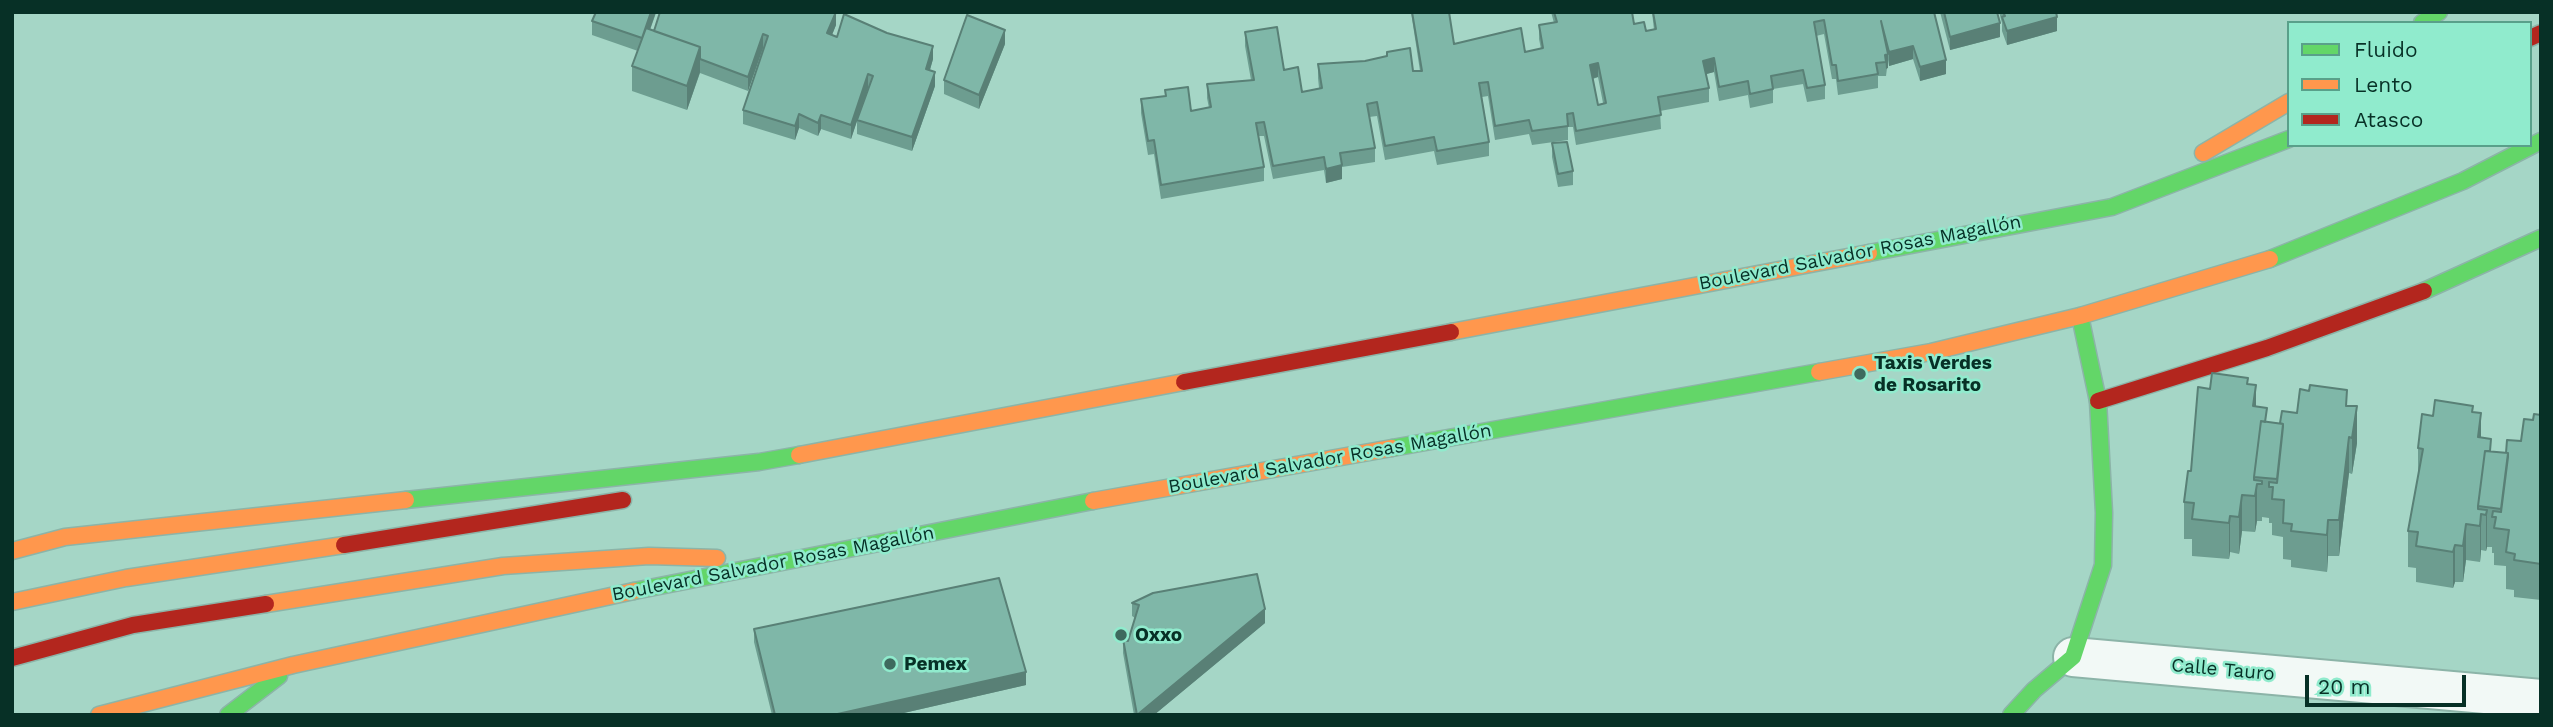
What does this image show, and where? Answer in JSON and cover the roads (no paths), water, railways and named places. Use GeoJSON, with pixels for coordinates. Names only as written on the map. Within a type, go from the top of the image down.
{"type":"FeatureCollection","features":[{"type":"Feature","properties":{"kind":"main road"},"geometry":{"type":"LineString","coordinates":[[2112,207],[2287,103]]}},
{"type":"Feature","properties":{"kind":"main road","name":"Boulevard Salvador Rosas Magallón"},"geometry":{"type":"LineString","coordinates":[[12,551],[65,537],[760,461],[2112,207],[2287,140]]}},
{"type":"Feature","properties":{"kind":"main road","name":"Boulevard Salvador Rosas Magallón"},"geometry":{"type":"LineString","coordinates":[[99,715],[293,665],[632,590],[1103,499],[1931,352],[2080,316],[2258,264],[2463,181],[2529,147]]}},
{"type":"Feature","properties":{"kind":"main road"},"geometry":{"type":"LineString","coordinates":[[2098,401],[2265,350],[2399,303],[2541,238]]}},
{"type":"Feature","properties":{"kind":"main road"},"geometry":{"type":"LineString","coordinates":[[2011,715],[2034,690],[2073,657],[2103,565],[2104,513],[2098,401],[2080,316]]}},
{"type":"Feature","properties":{"kind":"main road"},"geometry":{"type":"LineString","coordinates":[[674,487],[760,461]]}},
{"type":"Feature","properties":{"kind":"main road"},"geometry":{"type":"LineString","coordinates":[[12,602],[126,578],[510,520],[638,497]]}},
{"type":"Feature","properties":{"kind":"main road"},"geometry":{"type":"LineString","coordinates":[[12,540],[65,537]]}},
{"type":"Feature","properties":{"kind":"main road"},"geometry":{"type":"LineString","coordinates":[[12,658],[133,625],[503,566],[649,556],[796,559]]}},
{"type":"Feature","properties":{"kind":"main road"},"geometry":{"type":"LineString","coordinates":[[228,715],[293,665]]}},
{"type":"Feature","properties":{"kind":"street","name":"Calle Tauro"},"geometry":{"type":"LineString","coordinates":[[2073,657],[2541,699]]}},
{"type":"Feature","properties":{"kind":"place","name":"Taxis Verdes de Rosarito"},"geometry":{"type":"Point","coordinates":[1860,374]}},
{"type":"Feature","properties":{"kind":"place","name":"Oxxo"},"geometry":{"type":"Point","coordinates":[1121,635]}},
{"type":"Feature","properties":{"kind":"place","name":"Pemex"},"geometry":{"type":"Point","coordinates":[890,664]}}]}
